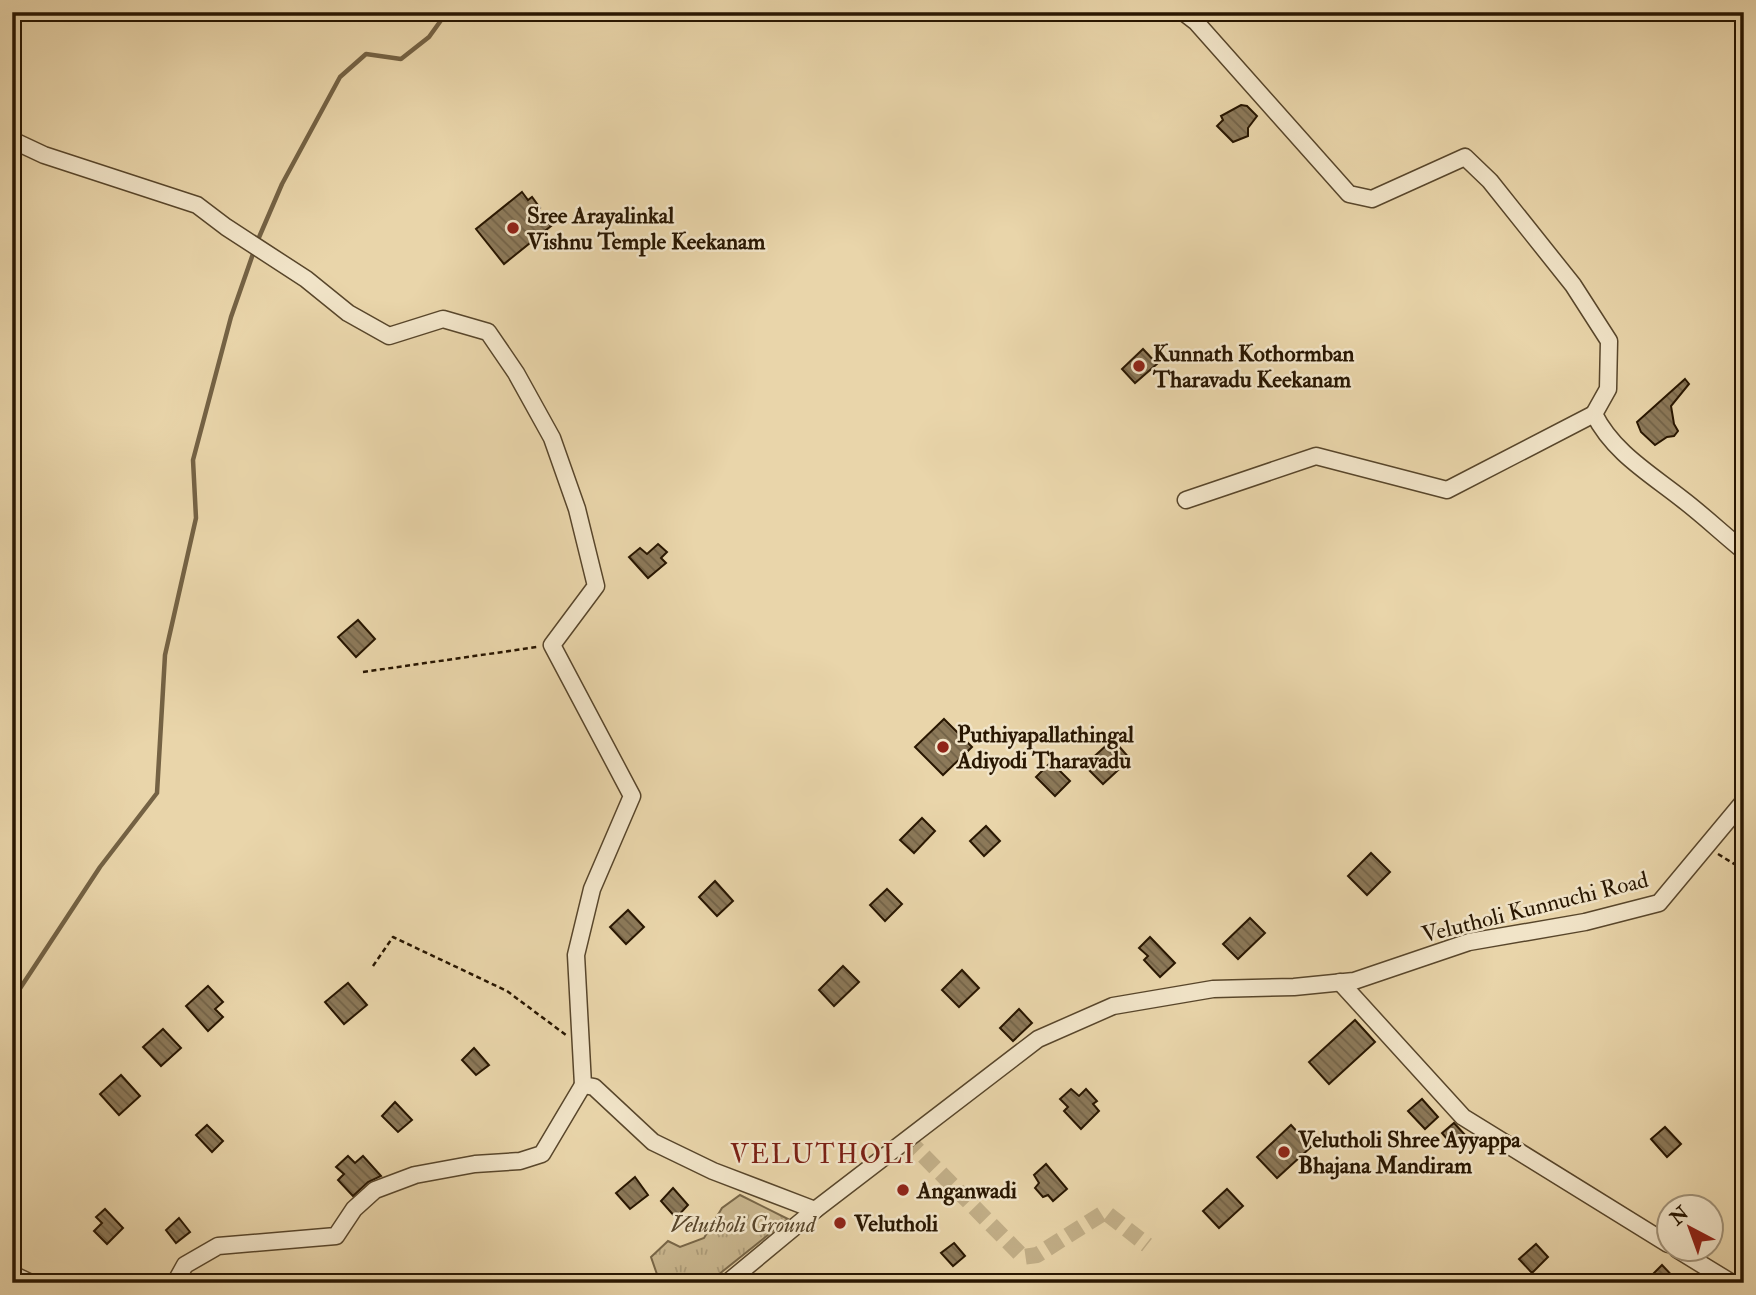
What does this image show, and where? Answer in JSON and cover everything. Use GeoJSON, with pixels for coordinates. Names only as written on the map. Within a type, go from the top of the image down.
{"type":"FeatureCollection","features":[{"type":"Feature","properties":{"kind":"street"},"geometry":{"type":"LineString","coordinates":[[1183,12],[1205,32],[1349,194],[1372,199],[1465,156],[1490,181],[1573,285],[1609,341],[1608,389],[1594,414],[1447,490],[1316,456],[1186,500]]}},
{"type":"Feature","properties":{"kind":"street"},"geometry":{"type":"LineString","coordinates":[[12,140],[44,155],[197,205],[306,279],[348,313],[389,336],[443,319],[488,332],[516,373],[552,438],[577,509],[596,586],[552,645],[632,796],[592,889],[576,956],[583,1085],[542,1154],[520,1161],[475,1164],[415,1175],[376,1190],[354,1209],[335,1236],[218,1246],[185,1265],[175,1283]]}},
{"type":"Feature","properties":{"kind":"street"},"geometry":{"type":"LineString","coordinates":[[1594,414],[1603,432],[1624,455],[1684,500],[1744,551]]}},
{"type":"Feature","properties":{"kind":"street","name":"Velutholi Kunnuchi Road"},"geometry":{"type":"LineString","coordinates":[[727,1283],[815,1210],[1038,1039],[1113,1006],[1213,989],[1294,987],[1354,981],[1469,942],[1585,922],[1659,903],[1744,801]]}},
{"type":"Feature","properties":{"kind":"street"},"geometry":{"type":"LineString","coordinates":[[1340,982],[1463,1117],[1654,1235]]}},
{"type":"Feature","properties":{"kind":"street"},"geometry":{"type":"LineString","coordinates":[[583,1085],[594,1087],[653,1142],[713,1171],[815,1210]]}},
{"type":"Feature","properties":{"kind":"street"},"geometry":{"type":"LineString","coordinates":[[1700,1264],[1731,1283]]}},
{"type":"Feature","properties":{"kind":"street"},"geometry":{"type":"LineString","coordinates":[[12,1274],[30,1283]]}},
{"type":"Feature","properties":{"kind":"path"},"geometry":{"type":"LineString","coordinates":[[363,672],[552,645]]}},
{"type":"Feature","properties":{"kind":"path"},"geometry":{"type":"LineString","coordinates":[[1706,846],[1744,870]]}},
{"type":"Feature","properties":{"kind":"path"},"geometry":{"type":"LineString","coordinates":[[373,966],[393,937],[507,991],[580,1045]]}},
{"type":"Feature","properties":{"kind":"green space","name":"Velutholi Ground"},"geometry":{"type":"Polygon","coordinates":[[[740,1195],[788,1219],[708,1283],[660,1283],[651,1257],[668,1241],[680,1247],[704,1238],[722,1208],[740,1195]]]}},
{"type":"Feature","properties":{"kind":"building"},"geometry":{"type":"Polygon","coordinates":[[[1241,105],[1247,106],[1257,116],[1248,128],[1248,136],[1233,142],[1217,126],[1223,120],[1221,116],[1241,105]]]}},
{"type":"Feature","properties":{"kind":"building","name":"Sree Arayalinkal Vishnu Temple Keekanam"},"geometry":{"type":"Polygon","coordinates":[[[522,192],[528,200],[532,197],[540,208],[538,210],[551,226],[504,264],[476,229],[522,192]]]}},
{"type":"Feature","properties":{"kind":"building","name":"Kunnath Kothormban Tharavadu Keekanam"},"geometry":{"type":"Polygon","coordinates":[[[1143,349],[1157,364],[1135,383],[1122,369],[1143,349]]]}},
{"type":"Feature","properties":{"kind":"building"},"geometry":{"type":"Polygon","coordinates":[[[1685,379],[1689,384],[1671,406],[1678,431],[1674,436],[1655,445],[1641,432],[1637,422],[1685,379]]]}},
{"type":"Feature","properties":{"kind":"building"},"geometry":{"type":"Polygon","coordinates":[[[658,544],[667,552],[661,558],[666,563],[648,578],[629,557],[640,548],[647,554],[658,544]]]}},
{"type":"Feature","properties":{"kind":"building"},"geometry":{"type":"Polygon","coordinates":[[[358,620],[375,639],[356,657],[338,637],[358,620]]]}},
{"type":"Feature","properties":{"kind":"building","name":"Puthiyapallathingal Adiyodi Tharavadu"},"geometry":{"type":"Polygon","coordinates":[[[944,719],[972,747],[943,775],[915,747],[944,719]]]}},
{"type":"Feature","properties":{"kind":"building"},"geometry":{"type":"Polygon","coordinates":[[[1109,743],[1113,748],[1117,744],[1130,759],[1103,784],[1089,770],[1093,767],[1088,762],[1109,743]]]}},
{"type":"Feature","properties":{"kind":"building"},"geometry":{"type":"Polygon","coordinates":[[[1051,762],[1070,781],[1055,796],[1036,777],[1051,762]]]}},
{"type":"Feature","properties":{"kind":"building"},"geometry":{"type":"Polygon","coordinates":[[[922,818],[935,831],[914,853],[900,840],[922,818]]]}},
{"type":"Feature","properties":{"kind":"building"},"geometry":{"type":"Polygon","coordinates":[[[986,826],[1000,841],[984,856],[970,841],[986,826]]]}},
{"type":"Feature","properties":{"kind":"building"},"geometry":{"type":"Polygon","coordinates":[[[1371,853],[1390,872],[1367,895],[1348,876],[1371,853]]]}},
{"type":"Feature","properties":{"kind":"building"},"geometry":{"type":"Polygon","coordinates":[[[715,881],[733,901],[717,916],[699,897],[715,881]]]}},
{"type":"Feature","properties":{"kind":"building"},"geometry":{"type":"Polygon","coordinates":[[[887,889],[902,904],[885,921],[870,905],[887,889]]]}},
{"type":"Feature","properties":{"kind":"building"},"geometry":{"type":"Polygon","coordinates":[[[628,910],[644,927],[626,944],[610,927],[628,910]]]}},
{"type":"Feature","properties":{"kind":"building"},"geometry":{"type":"Polygon","coordinates":[[[1250,918],[1265,933],[1238,959],[1223,944],[1250,918]]]}},
{"type":"Feature","properties":{"kind":"building"},"geometry":{"type":"Polygon","coordinates":[[[1150,937],[1175,963],[1160,977],[1144,960],[1148,956],[1139,948],[1150,937]]]}},
{"type":"Feature","properties":{"kind":"building"},"geometry":{"type":"Polygon","coordinates":[[[843,966],[859,982],[834,1006],[819,990],[843,966]]]}},
{"type":"Feature","properties":{"kind":"building"},"geometry":{"type":"Polygon","coordinates":[[[962,970],[979,988],[959,1007],[942,990],[962,970]]]}},
{"type":"Feature","properties":{"kind":"building"},"geometry":{"type":"Polygon","coordinates":[[[348,983],[367,1005],[344,1024],[325,1002],[348,983]]]}},
{"type":"Feature","properties":{"kind":"building"},"geometry":{"type":"Polygon","coordinates":[[[208,986],[223,1002],[215,1009],[223,1017],[208,1031],[186,1006],[208,986]]]}},
{"type":"Feature","properties":{"kind":"building"},"geometry":{"type":"Polygon","coordinates":[[[1019,1009],[1032,1023],[1013,1041],[1000,1028],[1019,1009]]]}},
{"type":"Feature","properties":{"kind":"building"},"geometry":{"type":"Polygon","coordinates":[[[1355,1020],[1375,1042],[1329,1084],[1309,1062],[1355,1020]]]}},
{"type":"Feature","properties":{"kind":"building"},"geometry":{"type":"Polygon","coordinates":[[[163,1029],[181,1048],[161,1066],[143,1047],[163,1029]]]}},
{"type":"Feature","properties":{"kind":"building"},"geometry":{"type":"Polygon","coordinates":[[[474,1048],[489,1065],[476,1075],[462,1060],[474,1048]]]}},
{"type":"Feature","properties":{"kind":"building"},"geometry":{"type":"Polygon","coordinates":[[[121,1075],[140,1096],[119,1115],[100,1094],[121,1075]]]}},
{"type":"Feature","properties":{"kind":"building"},"geometry":{"type":"Polygon","coordinates":[[[1071,1089],[1079,1096],[1086,1089],[1097,1101],[1093,1104],[1099,1111],[1081,1129],[1064,1111],[1068,1107],[1060,1099],[1071,1089]]]}},
{"type":"Feature","properties":{"kind":"building"},"geometry":{"type":"Polygon","coordinates":[[[1422,1099],[1438,1117],[1425,1129],[1408,1111],[1422,1099]]]}},
{"type":"Feature","properties":{"kind":"building"},"geometry":{"type":"Polygon","coordinates":[[[395,1102],[412,1120],[398,1132],[382,1116],[395,1102]]]}},
{"type":"Feature","properties":{"kind":"building"},"geometry":{"type":"Polygon","coordinates":[[[1454,1123],[1466,1136],[1454,1147],[1442,1133],[1454,1123]]]}},
{"type":"Feature","properties":{"kind":"building"},"geometry":{"type":"Polygon","coordinates":[[[207,1125],[223,1141],[212,1152],[196,1135],[207,1125]]]}},
{"type":"Feature","properties":{"kind":"building","name":"Velutholi Shree Ayyappa Bhajana Mandiram"},"geometry":{"type":"Polygon","coordinates":[[[1291,1125],[1311,1147],[1277,1178],[1257,1157],[1291,1125]]]}},
{"type":"Feature","properties":{"kind":"building"},"geometry":{"type":"Polygon","coordinates":[[[1665,1127],[1681,1144],[1667,1157],[1651,1139],[1665,1127]]]}},
{"type":"Feature","properties":{"kind":"building"},"geometry":{"type":"Polygon","coordinates":[[[348,1156],[355,1163],[363,1156],[381,1176],[368,1182],[353,1196],[338,1180],[344,1174],[336,1167],[348,1156]]]}},
{"type":"Feature","properties":{"kind":"building"},"geometry":{"type":"Polygon","coordinates":[[[1046,1164],[1067,1189],[1053,1201],[1048,1195],[1043,1197],[1035,1188],[1039,1183],[1034,1175],[1046,1164]]]}},
{"type":"Feature","properties":{"kind":"building"},"geometry":{"type":"Polygon","coordinates":[[[635,1177],[648,1195],[630,1209],[616,1193],[635,1177]]]}},
{"type":"Feature","properties":{"kind":"building"},"geometry":{"type":"Polygon","coordinates":[[[673,1188],[688,1205],[676,1218],[661,1201],[673,1188]]]}},
{"type":"Feature","properties":{"kind":"building"},"geometry":{"type":"Polygon","coordinates":[[[1227,1189],[1243,1206],[1219,1228],[1203,1211],[1227,1189]]]}},
{"type":"Feature","properties":{"kind":"building"},"geometry":{"type":"Polygon","coordinates":[[[105,1209],[123,1228],[107,1244],[94,1231],[102,1223],[96,1217],[105,1209]]]}},
{"type":"Feature","properties":{"kind":"building"},"geometry":{"type":"Polygon","coordinates":[[[179,1218],[190,1232],[176,1243],[166,1230],[179,1218]]]}},
{"type":"Feature","properties":{"kind":"building"},"geometry":{"type":"Polygon","coordinates":[[[954,1243],[965,1256],[953,1266],[941,1253],[954,1243]]]}},
{"type":"Feature","properties":{"kind":"building"},"geometry":{"type":"Polygon","coordinates":[[[1536,1244],[1548,1257],[1532,1273],[1519,1259],[1536,1244]]]}},
{"type":"Feature","properties":{"kind":"building"},"geometry":{"type":"Polygon","coordinates":[[[1662,1265],[1679,1283],[1644,1283],[1662,1265]]]}},
{"type":"Feature","properties":{"kind":"waterway"},"geometry":{"type":"LineString","coordinates":[[257,242],[282,184],[340,77],[366,54],[401,59],[429,37],[447,12]]}},
{"type":"Feature","properties":{"kind":"waterway"},"geometry":{"type":"LineString","coordinates":[[12,1067],[17,993],[100,867],[157,793],[165,655],[196,518],[193,460],[231,317],[254,251]]}},
{"type":"Feature","properties":{"kind":"tunnel"},"geometry":{"type":"LineString","coordinates":[[907,1139],[1023,1257],[1037,1255],[1105,1212],[1147,1245]]}},
{"type":"Feature","properties":{"kind":"place","name":"Sree Arayalinkal Vishnu Temple Keekanam"},"geometry":{"type":"Point","coordinates":[513,228]}},
{"type":"Feature","properties":{"kind":"place","name":"Kunnath Kothormban Tharavadu Keekanam"},"geometry":{"type":"Point","coordinates":[1139,366]}},
{"type":"Feature","properties":{"kind":"place","name":"Puthiyapallathingal Adiyodi Tharavadu"},"geometry":{"type":"Point","coordinates":[943,747]}},
{"type":"Feature","properties":{"kind":"place","name":"Velutholi Shree Ayyappa Bhajana Mandiram"},"geometry":{"type":"Point","coordinates":[1284,1152]}},
{"type":"Feature","properties":{"kind":"place","name":"Anganwadi"},"geometry":{"type":"Point","coordinates":[903,1190]}},
{"type":"Feature","properties":{"kind":"place","name":"Velutholi"},"geometry":{"type":"Point","coordinates":[840,1223]}},
{"type":"Feature","properties":{"kind":"district","name":"VELUTHOLI"},"geometry":{"type":"Point","coordinates":[823,1155]}}]}
